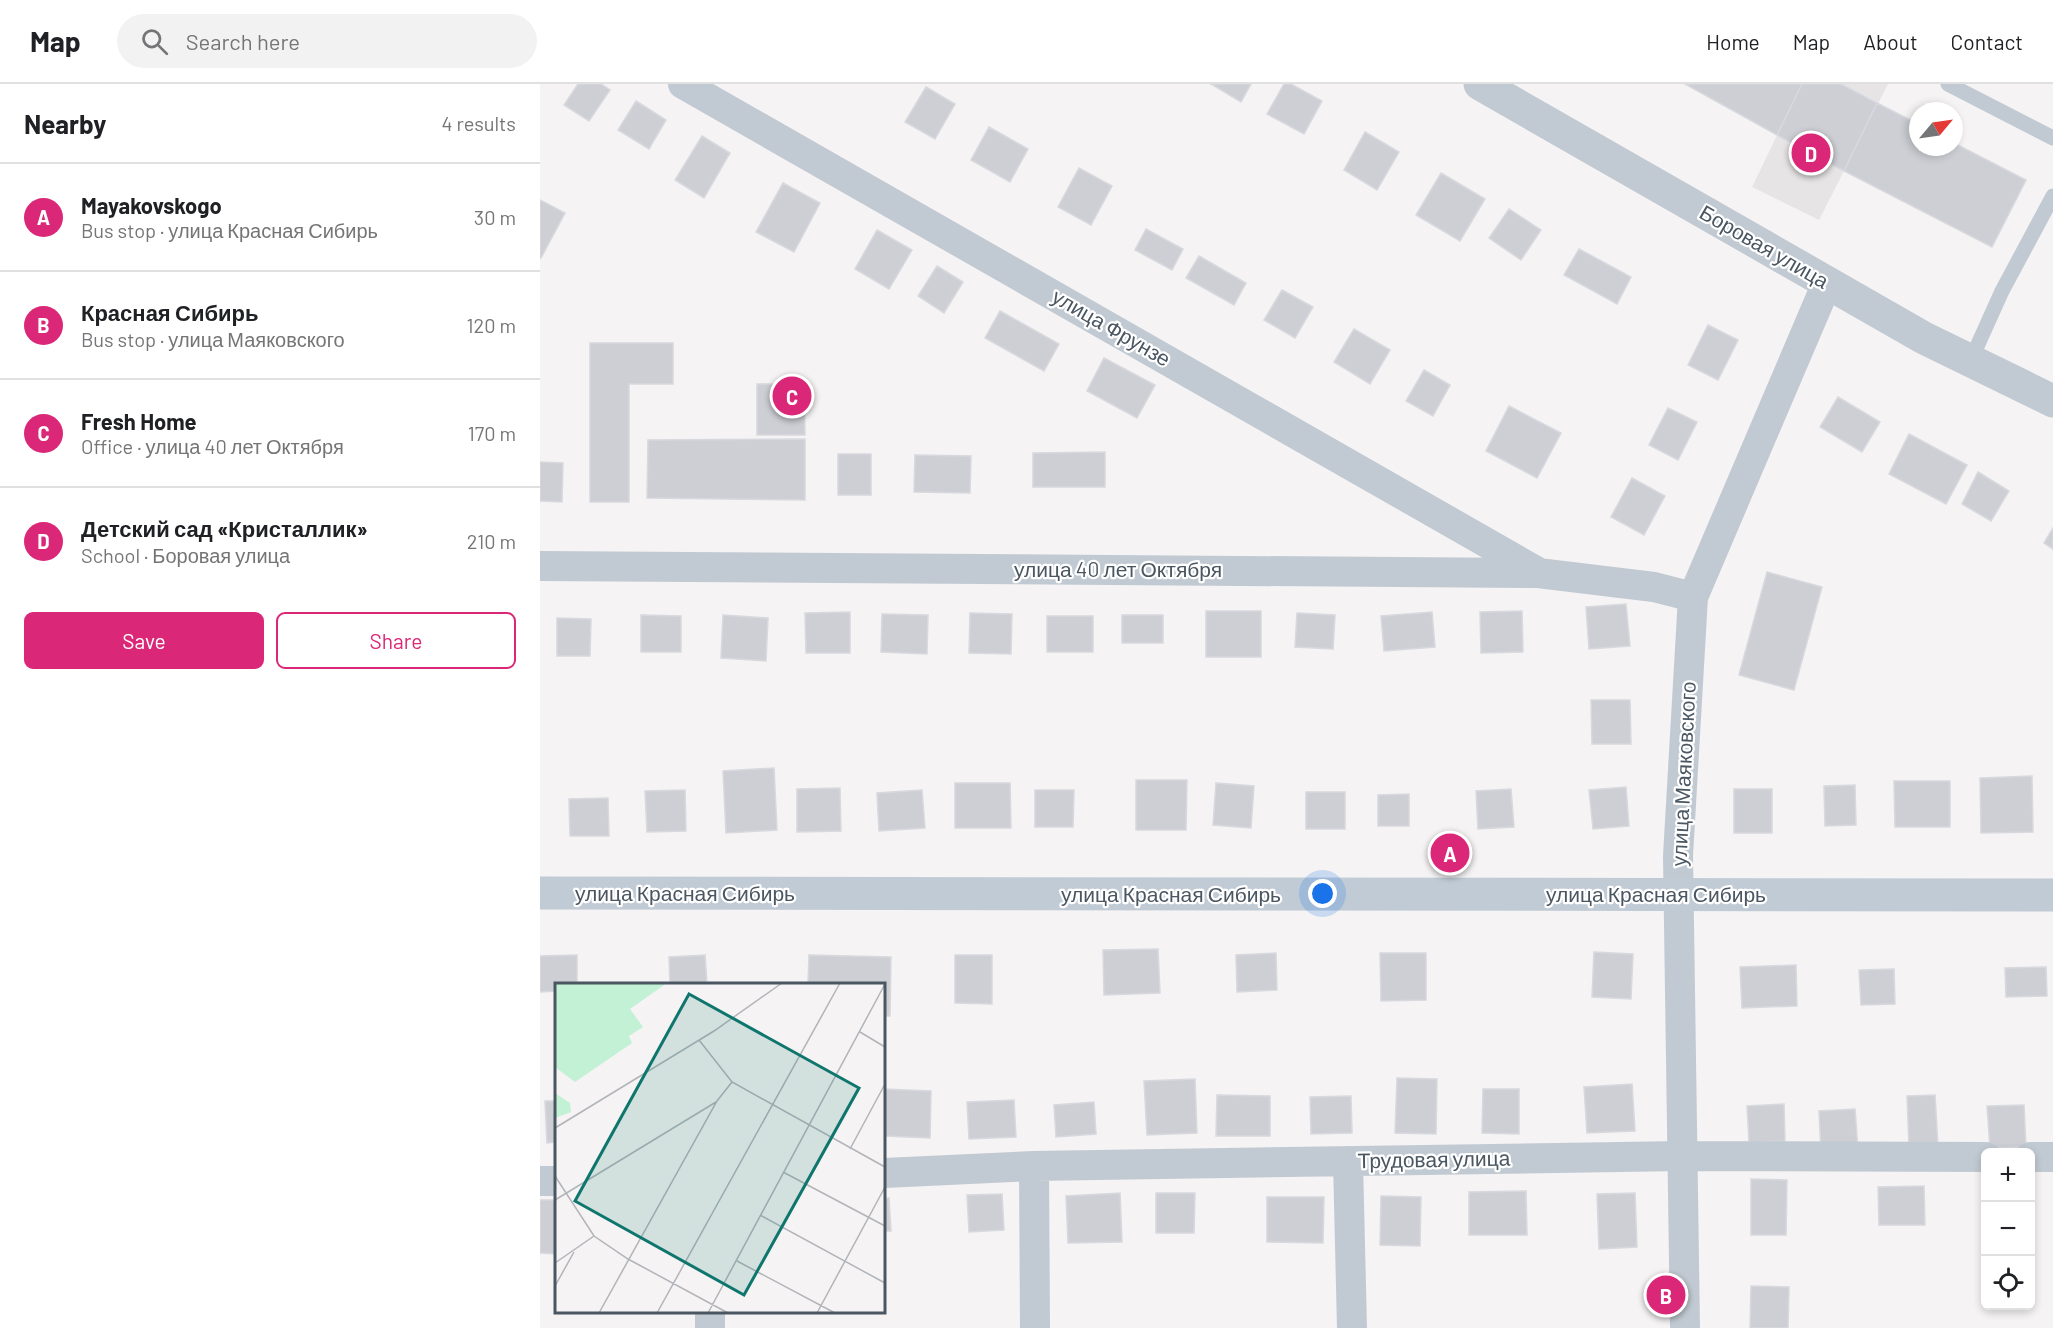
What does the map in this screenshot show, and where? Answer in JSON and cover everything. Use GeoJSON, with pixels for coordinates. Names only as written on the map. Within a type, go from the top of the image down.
{"type":"FeatureCollection","features":[{"type":"Feature","properties":{"kind":"main road","name":"улица Красная Сибирь"},"geometry":{"type":"LineString","coordinates":[[540,893],[2053,896]]}},
{"type":"Feature","properties":{"kind":"street","name":"улица Фрунзе"},"geometry":{"type":"LineString","coordinates":[[683,84],[1538,573]]}},
{"type":"Feature","properties":{"kind":"street","name":"Боровая улица"},"geometry":{"type":"LineString","coordinates":[[1494,87],[1924,338],[2053,401]]}},
{"type":"Feature","properties":{"kind":"street","name":"улица Маяковского"},"geometry":{"type":"LineString","coordinates":[[1685,1328],[1678,856],[1693,597],[1827,283]]}},
{"type":"Feature","properties":{"kind":"street","name":"улица 40 лет Октября"},"geometry":{"type":"LineString","coordinates":[[540,566],[1538,573],[1654,586],[1693,597]]}},
{"type":"Feature","properties":{"kind":"street","name":"Трудовая улица"},"geometry":{"type":"LineString","coordinates":[[885,1173],[1034,1166],[1683,1156],[1981,1157]]}},
{"type":"Feature","properties":{"kind":"street"},"geometry":{"type":"LineString","coordinates":[[2035,1157],[2053,1157]]}},
{"type":"Feature","properties":{"kind":"street"},"geometry":{"type":"LineString","coordinates":[[1348,1161],[1352,1328]]}},
{"type":"Feature","properties":{"kind":"street"},"geometry":{"type":"LineString","coordinates":[[1034,1166],[1035,1328]]}},
{"type":"Feature","properties":{"kind":"lane"},"geometry":{"type":"LineString","coordinates":[[1948,84],[2053,138]]}},
{"type":"Feature","properties":{"kind":"lane"},"geometry":{"type":"LineString","coordinates":[[1970,362],[2002,291],[2053,196]]}},
{"type":"Feature","properties":{"kind":"shaded area"},"geometry":{"type":"Polygon","coordinates":[[[1802,84],[1888,84],[1819,220],[1752,187],[1802,84]]]}},
{"type":"Feature","properties":{"kind":"building"},"geometry":{"type":"Polygon","coordinates":[[[578,84],[601,84],[610,90],[589,121],[564,105],[578,84]]]}},
{"type":"Feature","properties":{"kind":"building"},"geometry":{"type":"Polygon","coordinates":[[[1211,84],[1251,84],[1241,102],[1211,84]]]}},
{"type":"Feature","properties":{"kind":"building"},"geometry":{"type":"Polygon","coordinates":[[[1284,84],[1291,84],[1322,101],[1304,134],[1267,114],[1284,84]]]}},
{"type":"Feature","properties":{"kind":"building"},"geometry":{"type":"Polygon","coordinates":[[[1685,84],[1802,84],[1777,135],[1685,84]]]}},
{"type":"Feature","properties":{"kind":"building"},"geometry":{"type":"Polygon","coordinates":[[[1802,84],[1841,84],[1877,103],[1844,171],[1777,135],[1802,84]]]}},
{"type":"Feature","properties":{"kind":"building"},"geometry":{"type":"Polygon","coordinates":[[[926,87],[955,104],[935,139],[905,122],[926,87]]]}},
{"type":"Feature","properties":{"kind":"building"},"geometry":{"type":"Polygon","coordinates":[[[636,101],[666,120],[649,149],[618,130],[636,101]]]}},
{"type":"Feature","properties":{"kind":"building"},"geometry":{"type":"Polygon","coordinates":[[[1877,103],[1909,119],[1909,156],[1963,156],[1963,148],[2026,180],[1992,247],[1844,171],[1877,103]]]}},
{"type":"Feature","properties":{"kind":"building"},"geometry":{"type":"Polygon","coordinates":[[[989,127],[1028,149],[1010,182],[971,160],[989,127]]]}},
{"type":"Feature","properties":{"kind":"building"},"geometry":{"type":"Polygon","coordinates":[[[1365,132],[1399,152],[1377,190],[1344,170],[1365,132]]]}},
{"type":"Feature","properties":{"kind":"building"},"geometry":{"type":"Polygon","coordinates":[[[702,136],[730,153],[704,198],[675,180],[702,136]]]}},
{"type":"Feature","properties":{"kind":"building"},"geometry":{"type":"Polygon","coordinates":[[[1079,168],[1112,186],[1091,225],[1058,207],[1079,168]]]}},
{"type":"Feature","properties":{"kind":"building"},"geometry":{"type":"Polygon","coordinates":[[[1441,173],[1485,199],[1460,241],[1416,215],[1441,173]]]}},
{"type":"Feature","properties":{"kind":"building"},"geometry":{"type":"Polygon","coordinates":[[[783,183],[820,203],[794,252],[756,232],[783,183]]]}},
{"type":"Feature","properties":{"kind":"building"},"geometry":{"type":"Polygon","coordinates":[[[540,200],[565,213],[541,258],[540,258],[540,200]]]}},
{"type":"Feature","properties":{"kind":"building"},"geometry":{"type":"Polygon","coordinates":[[[1509,209],[1541,230],[1521,260],[1489,238],[1509,209]]]}},
{"type":"Feature","properties":{"kind":"building"},"geometry":{"type":"Polygon","coordinates":[[[1146,229],[1183,249],[1172,270],[1135,250],[1146,229]]]}},
{"type":"Feature","properties":{"kind":"building"},"geometry":{"type":"Polygon","coordinates":[[[877,230],[912,250],[889,289],[855,269],[877,230]]]}},
{"type":"Feature","properties":{"kind":"building"},"geometry":{"type":"Polygon","coordinates":[[[1579,249],[1631,277],[1617,304],[1564,275],[1579,249]]]}},
{"type":"Feature","properties":{"kind":"building"},"geometry":{"type":"Polygon","coordinates":[[[1199,256],[1246,283],[1234,305],[1186,278],[1199,256]]]}},
{"type":"Feature","properties":{"kind":"building"},"geometry":{"type":"Polygon","coordinates":[[[937,266],[963,282],[944,313],[918,296],[937,266]]]}},
{"type":"Feature","properties":{"kind":"building"},"geometry":{"type":"Polygon","coordinates":[[[1282,290],[1313,307],[1295,338],[1264,320],[1282,290]]]}},
{"type":"Feature","properties":{"kind":"building"},"geometry":{"type":"Polygon","coordinates":[[[1000,311],[1059,344],[1044,371],[985,338],[1000,311]]]}},
{"type":"Feature","properties":{"kind":"building"},"geometry":{"type":"Polygon","coordinates":[[[1708,325],[1738,340],[1718,380],[1688,365],[1708,325]]]}},
{"type":"Feature","properties":{"kind":"building"},"geometry":{"type":"Polygon","coordinates":[[[1354,329],[1390,350],[1370,384],[1334,362],[1354,329]]]}},
{"type":"Feature","properties":{"kind":"building"},"geometry":{"type":"Polygon","coordinates":[[[590,343],[673,343],[673,384],[629,384],[629,502],[590,502],[590,343]]]}},
{"type":"Feature","properties":{"kind":"building"},"geometry":{"type":"Polygon","coordinates":[[[1104,358],[1155,385],[1137,418],[1087,391],[1104,358]]]}},
{"type":"Feature","properties":{"kind":"building"},"geometry":{"type":"Polygon","coordinates":[[[1424,370],[1450,385],[1433,416],[1406,401],[1424,370]]]}},
{"type":"Feature","properties":{"kind":"building"},"geometry":{"type":"Polygon","coordinates":[[[757,384],[804,384],[805,435],[757,435],[757,384]]]}},
{"type":"Feature","properties":{"kind":"building"},"geometry":{"type":"Polygon","coordinates":[[[1838,397],[1880,422],[1862,452],[1820,427],[1838,397]]]}},
{"type":"Feature","properties":{"kind":"building"},"geometry":{"type":"Polygon","coordinates":[[[1509,406],[1561,433],[1537,478],[1486,451],[1509,406]]]}},
{"type":"Feature","properties":{"kind":"building"},"geometry":{"type":"Polygon","coordinates":[[[1668,408],[1697,422],[1678,460],[1649,445],[1668,408]]]}},
{"type":"Feature","properties":{"kind":"building"},"geometry":{"type":"Polygon","coordinates":[[[1909,434],[1967,465],[1946,504],[1889,474],[1909,434]]]}},
{"type":"Feature","properties":{"kind":"building"},"geometry":{"type":"Polygon","coordinates":[[[805,439],[805,500],[647,498],[648,440],[805,439]]]}},
{"type":"Feature","properties":{"kind":"building"},"geometry":{"type":"Polygon","coordinates":[[[1105,452],[1105,487],[1033,487],[1033,453],[1105,452]]]}},
{"type":"Feature","properties":{"kind":"building"},"geometry":{"type":"Polygon","coordinates":[[[838,454],[871,454],[871,495],[838,495],[838,454]]]}},
{"type":"Feature","properties":{"kind":"building"},"geometry":{"type":"Polygon","coordinates":[[[915,455],[971,456],[970,493],[914,492],[915,455]]]}},
{"type":"Feature","properties":{"kind":"building"},"geometry":{"type":"Polygon","coordinates":[[[540,462],[563,463],[562,502],[540,501],[540,462]]]}},
{"type":"Feature","properties":{"kind":"building"},"geometry":{"type":"Polygon","coordinates":[[[1978,472],[2009,491],[1991,521],[1962,504],[1978,472]]]}},
{"type":"Feature","properties":{"kind":"building"},"geometry":{"type":"Polygon","coordinates":[[[1632,478],[1665,496],[1644,535],[1611,517],[1632,478]]]}},
{"type":"Feature","properties":{"kind":"building"},"geometry":{"type":"Polygon","coordinates":[[[2053,528],[2053,549],[2044,543],[2053,528]]]}},
{"type":"Feature","properties":{"kind":"building"},"geometry":{"type":"Polygon","coordinates":[[[1767,572],[1822,587],[1794,690],[1739,675],[1767,572]]]}},
{"type":"Feature","properties":{"kind":"building"},"geometry":{"type":"Polygon","coordinates":[[[1626,604],[1630,646],[1589,649],[1586,607],[1626,604]]]}},
{"type":"Feature","properties":{"kind":"building"},"geometry":{"type":"Polygon","coordinates":[[[1206,611],[1261,611],[1261,657],[1206,657],[1206,611]]]}},
{"type":"Feature","properties":{"kind":"building"},"geometry":{"type":"Polygon","coordinates":[[[1522,611],[1523,652],[1481,653],[1480,612],[1522,611]]]}},
{"type":"Feature","properties":{"kind":"building"},"geometry":{"type":"Polygon","coordinates":[[[850,612],[850,653],[806,653],[805,613],[850,612]]]}},
{"type":"Feature","properties":{"kind":"building"},"geometry":{"type":"Polygon","coordinates":[[[1432,612],[1435,647],[1384,651],[1381,616],[1432,612]]]}},
{"type":"Feature","properties":{"kind":"building"},"geometry":{"type":"Polygon","coordinates":[[[970,613],[1012,614],[1011,654],[969,653],[970,613]]]}},
{"type":"Feature","properties":{"kind":"building"},"geometry":{"type":"Polygon","coordinates":[[[1297,613],[1335,615],[1333,649],[1295,647],[1297,613]]]}},
{"type":"Feature","properties":{"kind":"building"},"geometry":{"type":"Polygon","coordinates":[[[882,614],[928,615],[927,654],[881,652],[882,614]]]}},
{"type":"Feature","properties":{"kind":"building"},"geometry":{"type":"Polygon","coordinates":[[[641,615],[681,616],[681,652],[641,652],[641,615]]]}},
{"type":"Feature","properties":{"kind":"building"},"geometry":{"type":"Polygon","coordinates":[[[723,615],[768,618],[766,661],[721,658],[723,615]]]}},
{"type":"Feature","properties":{"kind":"building"},"geometry":{"type":"Polygon","coordinates":[[[1122,615],[1163,615],[1163,643],[1122,643],[1122,615]]]}},
{"type":"Feature","properties":{"kind":"building"},"geometry":{"type":"Polygon","coordinates":[[[1047,616],[1093,616],[1093,652],[1047,652],[1047,616]]]}},
{"type":"Feature","properties":{"kind":"building"},"geometry":{"type":"Polygon","coordinates":[[[557,618],[591,619],[590,656],[557,656],[557,618]]]}},
{"type":"Feature","properties":{"kind":"building"},"geometry":{"type":"Polygon","coordinates":[[[1591,700],[1630,700],[1631,744],[1592,744],[1591,700]]]}},
{"type":"Feature","properties":{"kind":"building"},"geometry":{"type":"Polygon","coordinates":[[[774,768],[777,830],[726,833],[723,771],[774,768]]]}},
{"type":"Feature","properties":{"kind":"building"},"geometry":{"type":"Polygon","coordinates":[[[2032,776],[2033,832],[1981,833],[1980,778],[2032,776]]]}},
{"type":"Feature","properties":{"kind":"building"},"geometry":{"type":"Polygon","coordinates":[[[1136,780],[1187,780],[1186,830],[1136,830],[1136,780]]]}},
{"type":"Feature","properties":{"kind":"building"},"geometry":{"type":"Polygon","coordinates":[[[1894,781],[1950,781],[1950,827],[1895,827],[1894,781]]]}},
{"type":"Feature","properties":{"kind":"building"},"geometry":{"type":"Polygon","coordinates":[[[955,783],[1010,783],[1011,828],[955,828],[955,783]]]}},
{"type":"Feature","properties":{"kind":"building"},"geometry":{"type":"Polygon","coordinates":[[[1216,783],[1254,786],[1251,828],[1213,825],[1216,783]]]}},
{"type":"Feature","properties":{"kind":"building"},"geometry":{"type":"Polygon","coordinates":[[[1855,785],[1856,825],[1825,826],[1824,786],[1855,785]]]}},
{"type":"Feature","properties":{"kind":"building"},"geometry":{"type":"Polygon","coordinates":[[[1626,787],[1629,826],[1593,829],[1589,790],[1626,787]]]}},
{"type":"Feature","properties":{"kind":"building"},"geometry":{"type":"Polygon","coordinates":[[[840,788],[841,831],[797,832],[797,789],[840,788]]]}},
{"type":"Feature","properties":{"kind":"building"},"geometry":{"type":"Polygon","coordinates":[[[1511,789],[1514,827],[1478,829],[1476,791],[1511,789]]]}},
{"type":"Feature","properties":{"kind":"building"},"geometry":{"type":"Polygon","coordinates":[[[1734,789],[1772,789],[1772,833],[1734,833],[1734,789]]]}},
{"type":"Feature","properties":{"kind":"building"},"geometry":{"type":"Polygon","coordinates":[[[685,790],[686,831],[647,832],[645,791],[685,790]]]}},
{"type":"Feature","properties":{"kind":"building"},"geometry":{"type":"Polygon","coordinates":[[[922,790],[925,828],[879,831],[877,793],[922,790]]]}},
{"type":"Feature","properties":{"kind":"building"},"geometry":{"type":"Polygon","coordinates":[[[1035,790],[1074,790],[1073,827],[1035,827],[1035,790]]]}},
{"type":"Feature","properties":{"kind":"building"},"geometry":{"type":"Polygon","coordinates":[[[1306,792],[1345,792],[1345,829],[1306,829],[1306,792]]]}},
{"type":"Feature","properties":{"kind":"building"},"geometry":{"type":"Polygon","coordinates":[[[1409,794],[1409,826],[1378,826],[1378,795],[1409,794]]]}},
{"type":"Feature","properties":{"kind":"building"},"geometry":{"type":"Polygon","coordinates":[[[608,798],[609,836],[570,836],[569,799],[608,798]]]}},
{"type":"Feature","properties":{"kind":"building"},"geometry":{"type":"Polygon","coordinates":[[[1158,949],[1160,993],[1104,995],[1103,950],[1158,949]]]}},
{"type":"Feature","properties":{"kind":"building"},"geometry":{"type":"Polygon","coordinates":[[[1594,952],[1633,954],[1631,999],[1592,997],[1594,952]]]}},
{"type":"Feature","properties":{"kind":"building"},"geometry":{"type":"Polygon","coordinates":[[[1276,953],[1277,990],[1237,992],[1236,955],[1276,953]]]}},
{"type":"Feature","properties":{"kind":"building"},"geometry":{"type":"Polygon","coordinates":[[[1380,953],[1426,953],[1426,1000],[1381,1001],[1380,953]]]}},
{"type":"Feature","properties":{"kind":"building"},"geometry":{"type":"Polygon","coordinates":[[[577,955],[577,983],[555,983],[555,991],[540,992],[540,956],[577,955]]]}},
{"type":"Feature","properties":{"kind":"building"},"geometry":{"type":"Polygon","coordinates":[[[705,955],[707,983],[670,983],[669,957],[705,955]]]}},
{"type":"Feature","properties":{"kind":"building"},"geometry":{"type":"Polygon","coordinates":[[[809,955],[891,957],[890,1016],[885,1016],[885,983],[808,983],[809,955]]]}},
{"type":"Feature","properties":{"kind":"building"},"geometry":{"type":"Polygon","coordinates":[[[955,955],[992,955],[992,1004],[955,1003],[955,955]]]}},
{"type":"Feature","properties":{"kind":"building"},"geometry":{"type":"Polygon","coordinates":[[[1796,965],[1797,1006],[1742,1008],[1740,967],[1796,965]]]}},
{"type":"Feature","properties":{"kind":"building"},"geometry":{"type":"Polygon","coordinates":[[[2046,967],[2047,996],[2006,997],[2005,968],[2046,967]]]}},
{"type":"Feature","properties":{"kind":"building"},"geometry":{"type":"Polygon","coordinates":[[[1894,969],[1895,1004],[1861,1005],[1859,970],[1894,969]]]}},
{"type":"Feature","properties":{"kind":"building"},"geometry":{"type":"Polygon","coordinates":[[[1397,1078],[1437,1079],[1436,1134],[1395,1133],[1397,1078]]]}},
{"type":"Feature","properties":{"kind":"building"},"geometry":{"type":"Polygon","coordinates":[[[1195,1079],[1197,1133],[1147,1135],[1144,1081],[1195,1079]]]}},
{"type":"Feature","properties":{"kind":"building"},"geometry":{"type":"Polygon","coordinates":[[[1632,1084],[1635,1131],[1587,1133],[1584,1087],[1632,1084]]]}},
{"type":"Feature","properties":{"kind":"building"},"geometry":{"type":"Polygon","coordinates":[[[885,1089],[931,1091],[930,1138],[885,1136],[885,1089]]]}},
{"type":"Feature","properties":{"kind":"building"},"geometry":{"type":"Polygon","coordinates":[[[1483,1089],[1519,1089],[1519,1134],[1482,1133],[1483,1089]]]}},
{"type":"Feature","properties":{"kind":"building"},"geometry":{"type":"Polygon","coordinates":[[[1217,1095],[1270,1096],[1270,1136],[1216,1136],[1217,1095]]]}},
{"type":"Feature","properties":{"kind":"building"},"geometry":{"type":"Polygon","coordinates":[[[1935,1095],[1938,1146],[1909,1147],[1907,1096],[1935,1095]]]}},
{"type":"Feature","properties":{"kind":"building"},"geometry":{"type":"Polygon","coordinates":[[[1351,1096],[1352,1133],[1311,1134],[1310,1097],[1351,1096]]]}},
{"type":"Feature","properties":{"kind":"building"},"geometry":{"type":"Polygon","coordinates":[[[1014,1100],[1016,1137],[969,1139],[967,1102],[1014,1100]]]}},
{"type":"Feature","properties":{"kind":"building"},"geometry":{"type":"Polygon","coordinates":[[[545,1101],[555,1101],[555,1142],[547,1143],[545,1101]]]}},
{"type":"Feature","properties":{"kind":"building"},"geometry":{"type":"Polygon","coordinates":[[[1094,1102],[1096,1134],[1056,1137],[1054,1105],[1094,1102]]]}},
{"type":"Feature","properties":{"kind":"building"},"geometry":{"type":"Polygon","coordinates":[[[1784,1104],[1785,1141],[1749,1142],[1747,1106],[1784,1104]]]}},
{"type":"Feature","properties":{"kind":"building"},"geometry":{"type":"Polygon","coordinates":[[[2024,1105],[2026,1147],[1990,1148],[1987,1106],[2024,1105]]]}},
{"type":"Feature","properties":{"kind":"building"},"geometry":{"type":"Polygon","coordinates":[[[1855,1109],[1858,1150],[1821,1152],[1819,1111],[1855,1109]]]}},
{"type":"Feature","properties":{"kind":"building"},"geometry":{"type":"Polygon","coordinates":[[[1751,1179],[1787,1180],[1786,1235],[1751,1235],[1751,1179]]]}},
{"type":"Feature","properties":{"kind":"building"},"geometry":{"type":"Polygon","coordinates":[[[1924,1186],[1925,1225],[1879,1225],[1878,1187],[1924,1186]]]}},
{"type":"Feature","properties":{"kind":"building"},"geometry":{"type":"Polygon","coordinates":[[[1526,1191],[1527,1235],[1469,1235],[1469,1192],[1526,1191]]]}},
{"type":"Feature","properties":{"kind":"building"},"geometry":{"type":"Polygon","coordinates":[[[1120,1193],[1122,1242],[1068,1243],[1066,1196],[1120,1193]]]}},
{"type":"Feature","properties":{"kind":"building"},"geometry":{"type":"Polygon","coordinates":[[[1156,1193],[1195,1193],[1194,1233],[1156,1233],[1156,1193]]]}},
{"type":"Feature","properties":{"kind":"building"},"geometry":{"type":"Polygon","coordinates":[[[1635,1193],[1637,1247],[1599,1249],[1597,1194],[1635,1193]]]}},
{"type":"Feature","properties":{"kind":"building"},"geometry":{"type":"Polygon","coordinates":[[[1002,1194],[1004,1230],[969,1232],[967,1195],[1002,1194]]]}},
{"type":"Feature","properties":{"kind":"building"},"geometry":{"type":"Polygon","coordinates":[[[1381,1196],[1421,1197],[1420,1246],[1380,1245],[1381,1196]]]}},
{"type":"Feature","properties":{"kind":"building"},"geometry":{"type":"Polygon","coordinates":[[[1267,1197],[1324,1197],[1323,1243],[1267,1242],[1267,1197]]]}},
{"type":"Feature","properties":{"kind":"building"},"geometry":{"type":"Polygon","coordinates":[[[889,1198],[891,1231],[885,1231],[885,1199],[889,1198]]]}},
{"type":"Feature","properties":{"kind":"building"},"geometry":{"type":"Polygon","coordinates":[[[540,1200],[555,1200],[555,1254],[540,1253],[540,1200]]]}},
{"type":"Feature","properties":{"kind":"building"},"geometry":{"type":"Polygon","coordinates":[[[1751,1286],[1789,1287],[1788,1328],[1750,1328],[1751,1286]]]}},
{"type":"Feature","properties":{"kind":"place","name":"Детский сад «Кристаллик»"},"geometry":{"type":"Point","coordinates":[1811,153]}},
{"type":"Feature","properties":{"kind":"place","name":"Fresh Home"},"geometry":{"type":"Point","coordinates":[792,396]}},
{"type":"Feature","properties":{"kind":"place","name":"Mayakovskogo"},"geometry":{"type":"Point","coordinates":[1450,853]}},
{"type":"Feature","properties":{"kind":"place","name":"Красная Сибирь"},"geometry":{"type":"Point","coordinates":[1666,1295]}}]}
